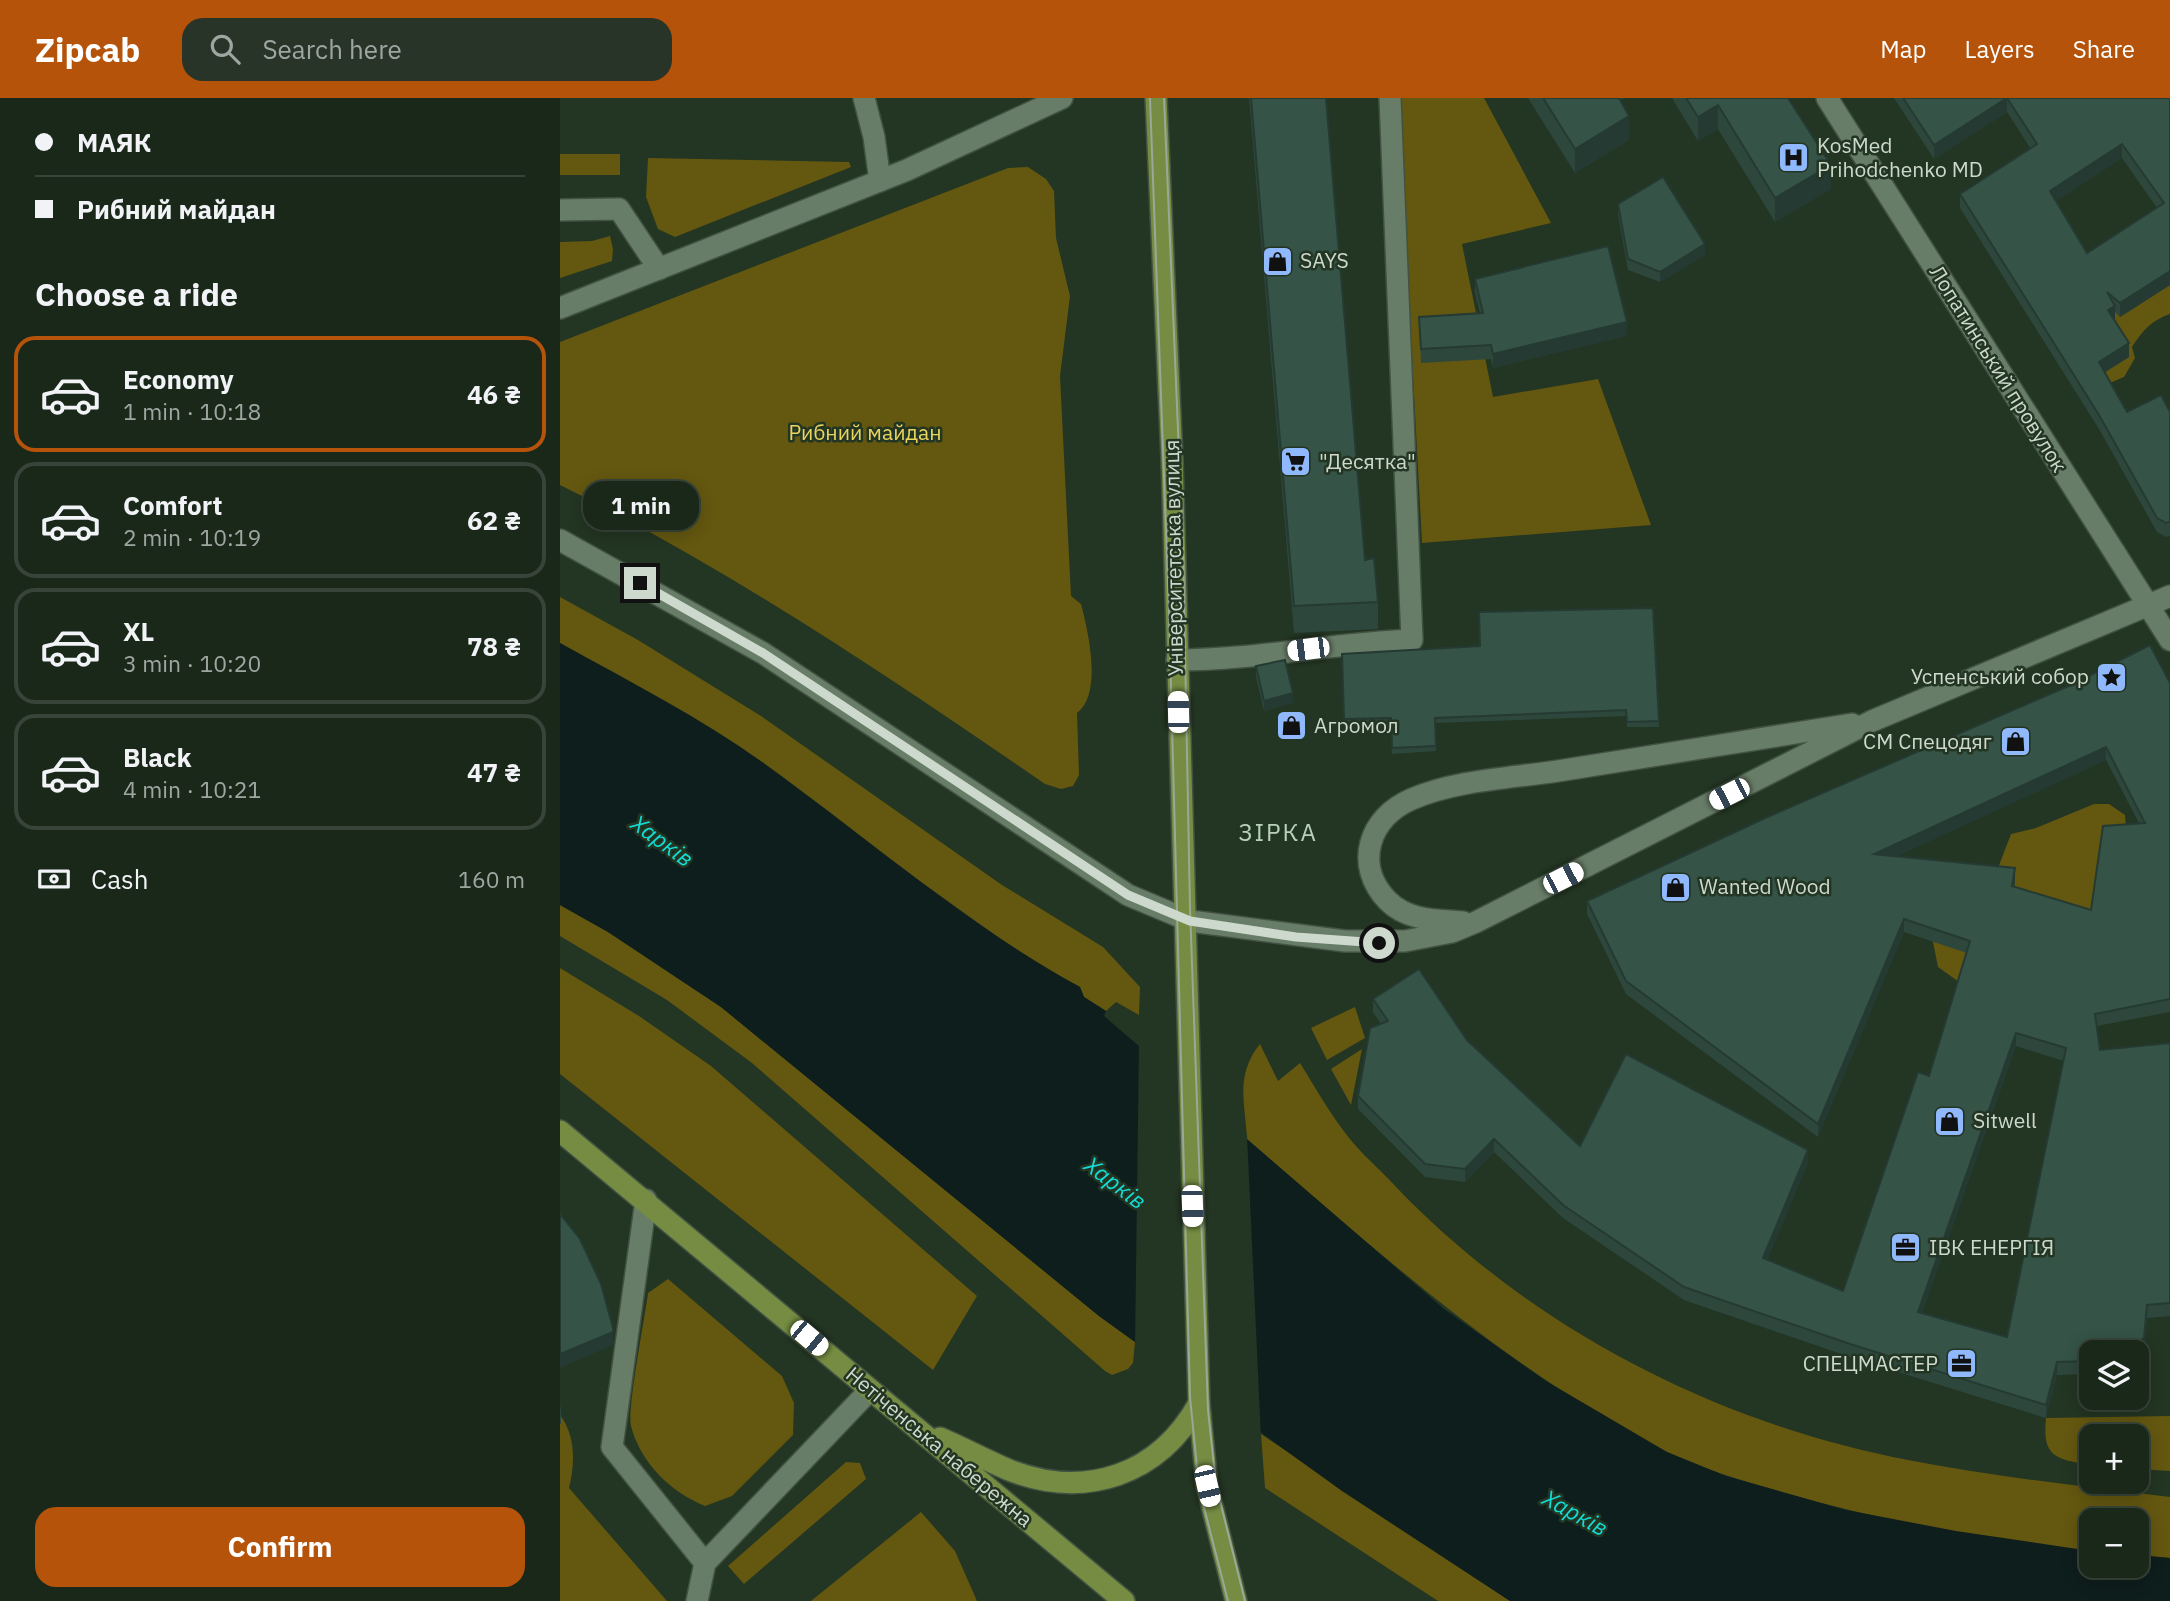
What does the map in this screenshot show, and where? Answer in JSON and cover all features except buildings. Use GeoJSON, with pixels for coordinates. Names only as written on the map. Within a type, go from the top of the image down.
{"type":"FeatureCollection","features":[{"type":"Feature","properties":{"kind":"main road","name":"Університетська вулиця"},"geometry":{"type":"LineString","coordinates":[[1157,98],[1172,459],[1187,1067],[1199,1403],[1207,1486],[1236,1601]]}},
{"type":"Feature","properties":{"kind":"main road","name":"Нетіченська набережна"},"geometry":{"type":"LineString","coordinates":[[560,1131],[1124,1601]]}},
{"type":"Feature","properties":{"kind":"main road"},"geometry":{"type":"LineString","coordinates":[[915,1426],[1011,1471],[1071,1483],[1109,1479],[1142,1464],[1170,1445],[1185,1429],[1199,1403]]}},
{"type":"Feature","properties":{"kind":"street"},"geometry":{"type":"LineString","coordinates":[[864,98],[880,181]]}},
{"type":"Feature","properties":{"kind":"street"},"geometry":{"type":"LineString","coordinates":[[560,308],[880,181],[1062,98]]}},
{"type":"Feature","properties":{"kind":"street"},"geometry":{"type":"LineString","coordinates":[[1177,660],[1209,660],[1412,640],[1390,98]]}},
{"type":"Feature","properties":{"kind":"street","name":"Лопатинський провулок"},"geometry":{"type":"LineString","coordinates":[[1826,98],[2170,640]]}},
{"type":"Feature","properties":{"kind":"street"},"geometry":{"type":"LineString","coordinates":[[560,210],[618,209],[659,269]]}},
{"type":"Feature","properties":{"kind":"street"},"geometry":{"type":"LineString","coordinates":[[560,540],[763,653],[1128,895],[1183,919],[1296,937],[1379,943],[1427,937],[1476,922],[1872,721],[2150,607],[2170,596]]}},
{"type":"Feature","properties":{"kind":"street"},"geometry":{"type":"LineString","coordinates":[[1476,922],[1412,916],[1393,906],[1381,893],[1372,877],[1368,848],[1377,825],[1390,811],[1412,799],[1463,786],[1872,721]]}},
{"type":"Feature","properties":{"kind":"street"},"geometry":{"type":"LineString","coordinates":[[646,1200],[612,1447],[705,1563]]}},
{"type":"Feature","properties":{"kind":"street"},"geometry":{"type":"LineString","coordinates":[[698,1601],[705,1563],[870,1390]]}},
{"type":"Feature","properties":{"kind":"green space"},"geometry":{"type":"Polygon","coordinates":[[[1398,98],[1484,98],[1551,223],[1462,244],[1493,397],[1598,379],[1651,525],[1422,543],[1398,98]]]}},
{"type":"Feature","properties":{"kind":"green space"},"geometry":{"type":"Polygon","coordinates":[[[560,154],[620,154],[620,175],[560,175],[560,154]]]}},
{"type":"Feature","properties":{"kind":"green space"},"geometry":{"type":"Polygon","coordinates":[[[648,158],[849,162],[851,167],[675,237],[658,229],[646,197],[648,158]]]}},
{"type":"Feature","properties":{"kind":"green space","name":"Рибний майдан"},"geometry":{"type":"Polygon","coordinates":[[[1028,167],[1046,179],[1054,191],[1056,238],[1070,296],[1060,376],[1071,596],[1081,604],[1092,677],[1085,704],[1077,713],[1079,775],[1073,786],[1061,789],[1045,784],[928,704],[747,588],[560,485],[560,342],[1008,168],[1028,167]]]}},
{"type":"Feature","properties":{"kind":"green space"},"geometry":{"type":"Polygon","coordinates":[[[610,236],[612,261],[560,278],[560,242],[592,241],[610,236]]]}},
{"type":"Feature","properties":{"kind":"green space"},"geometry":{"type":"Polygon","coordinates":[[[2170,274],[2170,314],[2153,323],[2140,336],[2132,347],[2135,358],[2124,377],[2089,392],[2067,334],[2170,274]]]}},
{"type":"Feature","properties":{"kind":"green space"},"geometry":{"type":"Polygon","coordinates":[[[560,597],[638,640],[761,716],[1002,885],[1103,947],[1140,987],[1139,1015],[1116,1002],[1106,1011],[1084,997],[1080,987],[1027,958],[690,716],[560,643],[560,597]]]}},
{"type":"Feature","properties":{"kind":"green space"},"geometry":{"type":"Polygon","coordinates":[[[2094,804],[2109,804],[2125,815],[2129,864],[2097,916],[1959,982],[1938,967],[1931,932],[1993,881],[2011,834],[2036,828],[2094,804]]]}},
{"type":"Feature","properties":{"kind":"green space"},"geometry":{"type":"Polygon","coordinates":[[[560,905],[608,932],[721,1007],[1099,1316],[1135,1342],[1133,1363],[1128,1369],[1112,1375],[1105,1371],[752,1063],[667,1000],[560,936],[560,905]]]}},
{"type":"Feature","properties":{"kind":"green space"},"geometry":{"type":"Polygon","coordinates":[[[560,968],[639,1016],[711,1066],[977,1296],[933,1370],[560,1074],[560,968]]]}},
{"type":"Feature","properties":{"kind":"green space"},"geometry":{"type":"Polygon","coordinates":[[[1355,1007],[1365,1038],[1327,1060],[1311,1028],[1355,1007]]]}},
{"type":"Feature","properties":{"kind":"green space"},"geometry":{"type":"Polygon","coordinates":[[[1260,1044],[1278,1081],[1300,1063],[1352,1141],[1450,1239],[1507,1285],[1568,1326],[1632,1363],[1698,1395],[1766,1422],[1836,1443],[1908,1460],[2079,1486],[2079,1494],[2145,1494],[2170,1497],[2170,1558],[2149,1556],[2149,1508],[2079,1508],[2079,1550],[2053,1547],[1975,1536],[1860,1513],[1739,1479],[1665,1451],[1552,1385],[1499,1347],[1396,1267],[1247,1139],[1243,1089],[1252,1055],[1260,1044]]]}},
{"type":"Feature","properties":{"kind":"green space"},"geometry":{"type":"Polygon","coordinates":[[[1362,1049],[1351,1105],[1331,1069],[1362,1049]]]}},
{"type":"Feature","properties":{"kind":"green space"},"geometry":{"type":"Polygon","coordinates":[[[668,1279],[782,1376],[794,1403],[793,1435],[732,1496],[705,1506],[680,1493],[659,1475],[642,1453],[631,1426],[634,1383],[648,1293],[668,1279]]]}},
{"type":"Feature","properties":{"kind":"green space"},"geometry":{"type":"Polygon","coordinates":[[[560,1415],[569,1432],[573,1450],[569,1488],[667,1601],[560,1601],[560,1415]]]}},
{"type":"Feature","properties":{"kind":"green space"},"geometry":{"type":"Polygon","coordinates":[[[2170,1416],[2170,1471],[2149,1470],[2149,1424],[2079,1424],[2079,1463],[2060,1458],[2049,1449],[2045,1431],[2046,1418],[2170,1416]]]}},
{"type":"Feature","properties":{"kind":"green space"},"geometry":{"type":"Polygon","coordinates":[[[1261,1434],[1510,1601],[1438,1601],[1265,1488],[1261,1434]]]}},
{"type":"Feature","properties":{"kind":"green space"},"geometry":{"type":"Polygon","coordinates":[[[846,1462],[860,1463],[866,1479],[744,1584],[728,1566],[846,1462]]]}},
{"type":"Feature","properties":{"kind":"green space"},"geometry":{"type":"Polygon","coordinates":[[[921,1512],[955,1551],[977,1601],[811,1601],[921,1512]]]}},
{"type":"Feature","properties":{"kind":"water","name":"Харків"},"geometry":{"type":"Polygon","coordinates":[[[560,643],[741,747],[998,937],[1080,987],[1084,997],[1106,1011],[1104,1016],[1444,1309],[1546,1381],[1667,1452],[1726,1476],[1846,1510],[1956,1531],[2079,1549],[2079,1578],[2149,1578],[2149,1556],[2170,1558],[2170,1601],[1510,1601],[1342,1491],[1099,1316],[721,1007],[608,932],[560,905],[560,643]]]}},
{"type":"Feature","properties":{"kind":"pier"},"geometry":{"type":"Polygon","coordinates":[[[1139,1042],[1247,1135],[1261,1438],[1135,1346],[1139,1042]]]}},
{"type":"Feature","properties":{"kind":"tram line"},"geometry":{"type":"LineString","coordinates":[[1150,98],[1169,612],[1190,1397],[1199,1488],[1228,1601]]}},
{"type":"Feature","properties":{"kind":"tram line"},"geometry":{"type":"LineString","coordinates":[[1164,98],[1183,548],[1190,908],[1208,1410],[1216,1485],[1245,1601]]}},
{"type":"Feature","properties":{"kind":"place","name":"KosMed Prihodchenko MD"},"geometry":{"type":"Point","coordinates":[1794,158]}},
{"type":"Feature","properties":{"kind":"place","name":"SAYS"},"geometry":{"type":"Point","coordinates":[1277,261]}},
{"type":"Feature","properties":{"kind":"place","name":"\"Десятка\""},"geometry":{"type":"Point","coordinates":[1296,462]}},
{"type":"Feature","properties":{"kind":"place","name":"Успенський собор"},"geometry":{"type":"Point","coordinates":[2112,677]}},
{"type":"Feature","properties":{"kind":"place","name":"Агромол"},"geometry":{"type":"Point","coordinates":[1291,726]}},
{"type":"Feature","properties":{"kind":"place","name":"СМ Спецодяг"},"geometry":{"type":"Point","coordinates":[2015,742]}},
{"type":"Feature","properties":{"kind":"place","name":"Wanted Wood"},"geometry":{"type":"Point","coordinates":[1676,887]}},
{"type":"Feature","properties":{"kind":"place","name":"Sitwell"},"geometry":{"type":"Point","coordinates":[1950,1121]}},
{"type":"Feature","properties":{"kind":"place","name":"ІВК ЕНЕРГІЯ"},"geometry":{"type":"Point","coordinates":[1906,1248]}},
{"type":"Feature","properties":{"kind":"place","name":"СПЕЦМАСТЕР"},"geometry":{"type":"Point","coordinates":[1961,1364]}},
{"type":"Feature","properties":{"kind":"district","name":"ЗІРКА"},"geometry":{"type":"Point","coordinates":[1278,833]}},
{"type":"Feature","properties":{"kind":"route"},"geometry":{"type":"LineString","coordinates":[[640,583],[763,653],[1128,895],[1183,919],[1210,925],[1296,937],[1379,943]]}}]}
